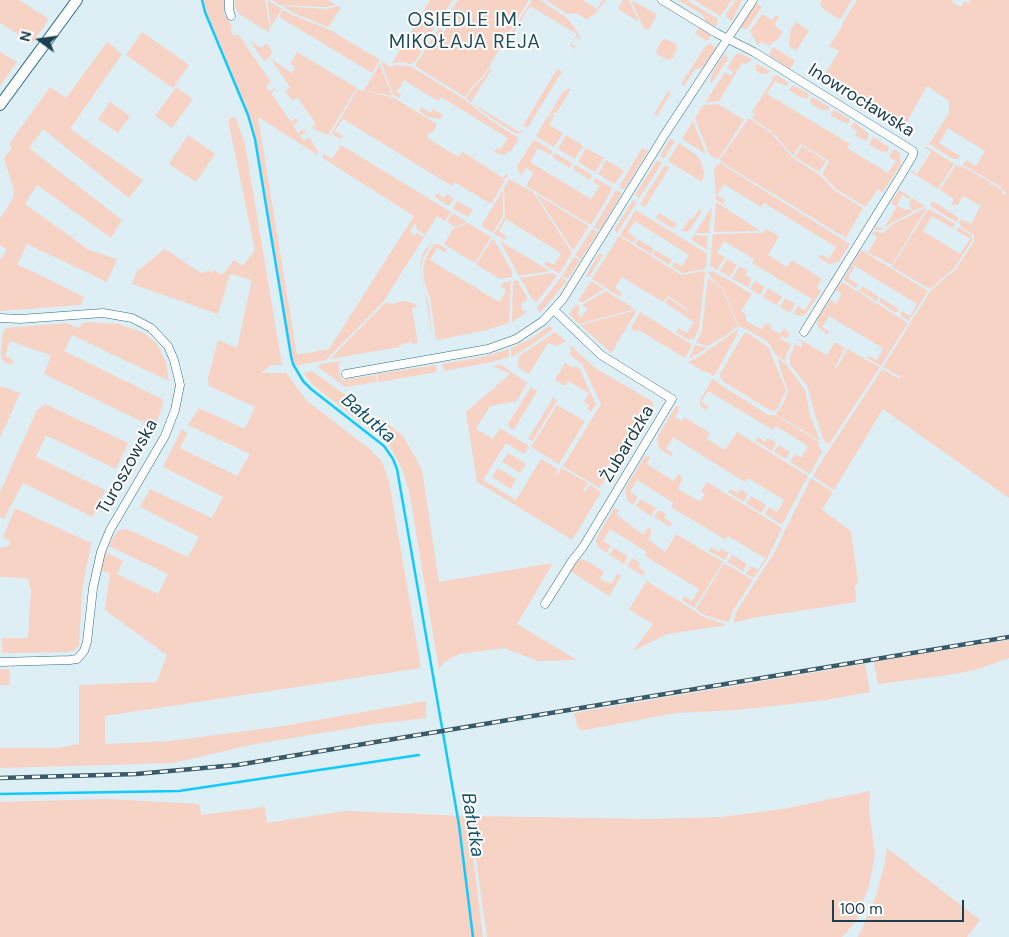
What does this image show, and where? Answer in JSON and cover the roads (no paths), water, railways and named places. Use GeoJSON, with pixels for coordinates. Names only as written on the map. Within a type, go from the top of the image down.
{"type":"FeatureCollection","features":[{"type":"Feature","properties":{"kind":"street"},"geometry":{"type":"LineString","coordinates":[[0,105],[77,0]]}},
{"type":"Feature","properties":{"kind":"street"},"geometry":{"type":"LineString","coordinates":[[230,0],[229,10],[231,16]]}},
{"type":"Feature","properties":{"kind":"street","name":"Inowrocławska"},"geometry":{"type":"LineString","coordinates":[[662,0],[759,55],[913,152],[913,155],[804,332]]}},
{"type":"Feature","properties":{"kind":"street"},"geometry":{"type":"LineString","coordinates":[[346,374],[488,349],[524,334],[543,321],[563,299],[666,134],[753,0]]}},
{"type":"Feature","properties":{"kind":"street","name":"Żubardzka"},"geometry":{"type":"LineString","coordinates":[[545,604],[583,547],[672,399],[601,355],[554,310]]}},
{"type":"Feature","properties":{"kind":"street","name":"Turoszowska"},"geometry":{"type":"LineString","coordinates":[[0,318],[20,319],[103,313],[132,318],[151,328],[168,346],[180,379],[178,399],[165,436],[110,530],[101,552],[91,598],[87,642],[84,651],[77,659],[0,662]]}},
{"type":"Feature","properties":{"kind":"waterway","name":"Bałutka"},"geometry":{"type":"LineString","coordinates":[[202,0],[205,12],[248,115],[255,139],[293,364],[303,381],[311,389],[384,446],[397,469],[459,825],[473,937]]}},
{"type":"Feature","properties":{"kind":"waterway"},"geometry":{"type":"LineString","coordinates":[[0,794],[179,791],[419,755]]}},
{"type":"Feature","properties":{"kind":"railway"},"geometry":{"type":"LineString","coordinates":[[0,778],[136,774],[237,765],[1009,637]]}},
{"type":"Feature","properties":{"kind":"district","name":"OSIEDLE IM. MIKOŁAJA REJA"},"geometry":{"type":"Point","coordinates":[465,32]}}]}
